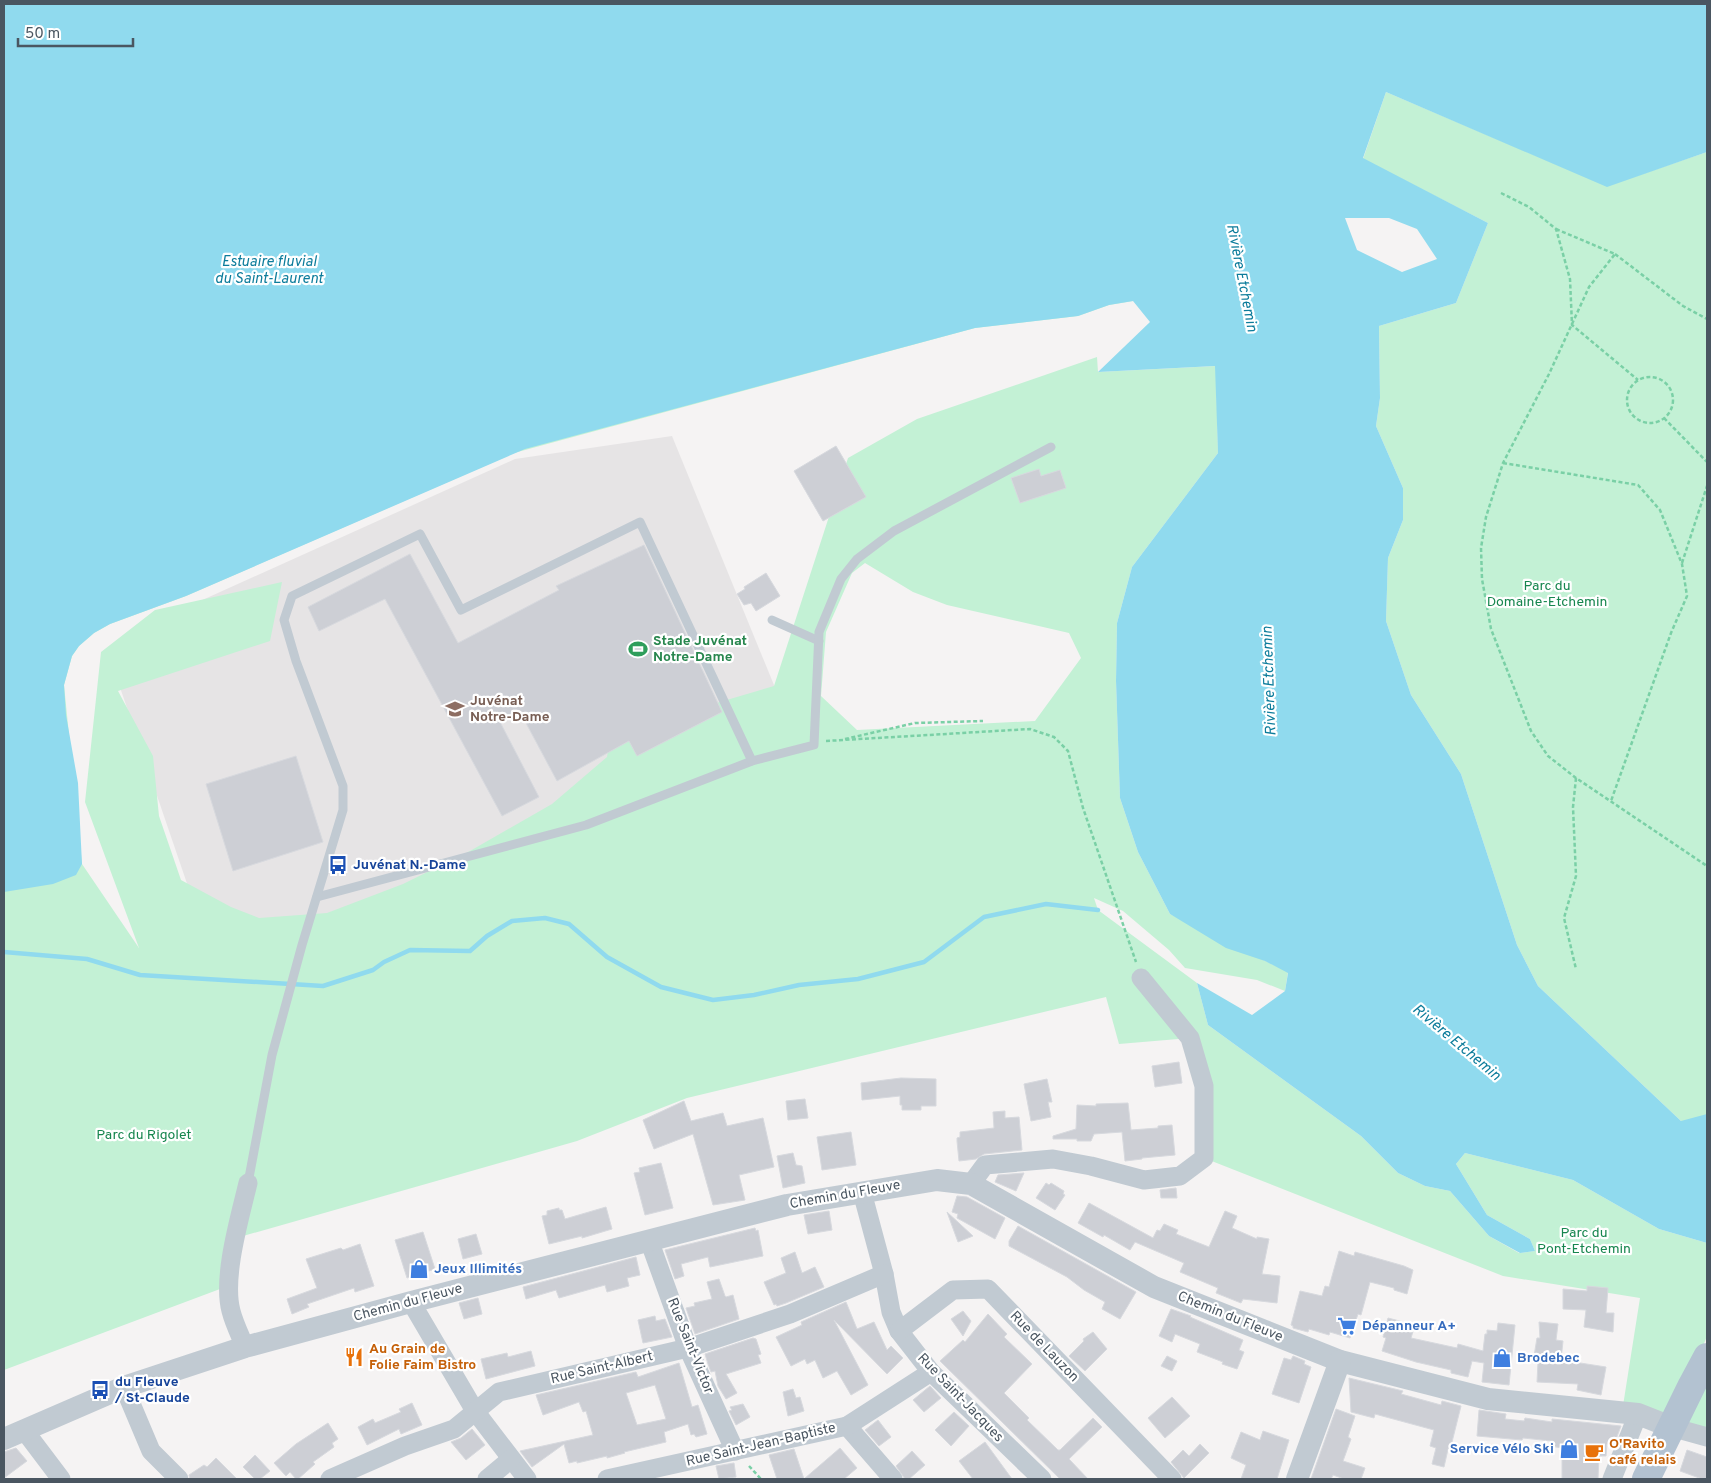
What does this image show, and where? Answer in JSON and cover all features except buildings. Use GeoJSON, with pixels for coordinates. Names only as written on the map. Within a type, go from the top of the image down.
{"type":"FeatureCollection","features":[{"type":"Feature","properties":{"kind":"main road"},"geometry":{"type":"LineString","coordinates":[[1646,1479],[1707,1357]]}},
{"type":"Feature","properties":{"kind":"street"},"geometry":{"type":"LineString","coordinates":[[971,1184],[985,1165],[1019,1161],[1053,1159],[1091,1166],[1144,1180],[1180,1176],[1204,1158],[1204,1086],[1190,1038],[1141,978]]}},
{"type":"Feature","properties":{"kind":"street","name":"Chemin du Fleuve"},"geometry":{"type":"LineString","coordinates":[[4,1439],[124,1387],[245,1347],[787,1205],[937,1180],[971,1184],[1154,1287],[1340,1361],[1488,1399],[1638,1414],[1671,1427]]}},
{"type":"Feature","properties":{"kind":"street"},"geometry":{"type":"LineString","coordinates":[[245,1347],[230,1310],[228,1286],[248,1182]]}},
{"type":"Feature","properties":{"kind":"street","name":"Rue Saint-Jacques"},"geometry":{"type":"LineString","coordinates":[[862,1192],[884,1274],[891,1312],[899,1331],[931,1372],[1042,1479]]}},
{"type":"Feature","properties":{"kind":"street","name":"Rue Saint-Victor"},"geometry":{"type":"LineString","coordinates":[[649,1240],[688,1348],[735,1452]]}},
{"type":"Feature","properties":{"kind":"street","name":"Rue Saint-Albert"},"geometry":{"type":"LineString","coordinates":[[330,1479],[405,1446],[454,1429],[499,1392],[688,1348],[790,1314],[884,1274]]}},
{"type":"Feature","properties":{"kind":"street","name":"Rue de Lauzon"},"geometry":{"type":"LineString","coordinates":[[899,1331],[953,1290],[988,1289],[1172,1479]]}},
{"type":"Feature","properties":{"kind":"street"},"geometry":{"type":"LineString","coordinates":[[411,1302],[475,1411],[527,1479]]}},
{"type":"Feature","properties":{"kind":"street"},"geometry":{"type":"LineString","coordinates":[[1297,1479],[1340,1361]]}},
{"type":"Feature","properties":{"kind":"street","name":"Rue Saint-Jean-Baptiste"},"geometry":{"type":"LineString","coordinates":[[607,1479],[847,1426],[931,1372]]}},
{"type":"Feature","properties":{"kind":"street"},"geometry":{"type":"LineString","coordinates":[[124,1387],[151,1451],[179,1479]]}},
{"type":"Feature","properties":{"kind":"street"},"geometry":{"type":"LineString","coordinates":[[1612,1479],[1638,1414]]}},
{"type":"Feature","properties":{"kind":"street"},"geometry":{"type":"LineString","coordinates":[[847,1426],[894,1479]]}},
{"type":"Feature","properties":{"kind":"street"},"geometry":{"type":"LineString","coordinates":[[1671,1427],[1707,1437]]}},
{"type":"Feature","properties":{"kind":"street"},"geometry":{"type":"LineString","coordinates":[[24,1430],[61,1479]]}},
{"type":"Feature","properties":{"kind":"street"},"geometry":{"type":"LineString","coordinates":[[487,1479],[511,1459]]}},
{"type":"Feature","properties":{"kind":"lane"},"geometry":{"type":"LineString","coordinates":[[316,897],[586,825],[752,761],[813,744],[819,632],[841,579],[857,559],[894,531],[1051,447]]}},
{"type":"Feature","properties":{"kind":"lane"},"geometry":{"type":"LineString","coordinates":[[248,1182],[272,1055],[302,945],[343,810],[343,786],[296,661],[284,620],[292,596],[420,534],[461,610],[640,522],[752,761]]}},
{"type":"Feature","properties":{"kind":"lane"},"geometry":{"type":"LineString","coordinates":[[772,620],[819,641]]}},
{"type":"Feature","properties":{"kind":"path"},"geometry":{"type":"LineString","coordinates":[[1501,193],[1529,206],[1556,229],[1615,254],[1683,306],[1707,319]]}},
{"type":"Feature","properties":{"kind":"path"},"geometry":{"type":"LineString","coordinates":[[1556,229],[1570,280],[1572,326],[1638,380]]}},
{"type":"Feature","properties":{"kind":"path"},"geometry":{"type":"LineString","coordinates":[[1615,254],[1589,287],[1549,374],[1503,463],[1486,517],[1481,548],[1482,579],[1491,629],[1530,731],[1548,756],[1576,778],[1707,866]]}},
{"type":"Feature","properties":{"kind":"path"},"geometry":{"type":"LineString","coordinates":[[1645,377],[1660,379],[1671,390],[1673,405],[1664,418],[1650,423],[1636,418],[1631,413],[1627,399],[1628,392],[1638,380],[1645,377]]}},
{"type":"Feature","properties":{"kind":"path"},"geometry":{"type":"LineString","coordinates":[[1664,418],[1707,462]]}},
{"type":"Feature","properties":{"kind":"path"},"geometry":{"type":"LineString","coordinates":[[1503,463],[1638,485],[1660,510],[1682,564],[1686,596],[1611,801]]}},
{"type":"Feature","properties":{"kind":"path"},"geometry":{"type":"LineString","coordinates":[[1682,564],[1707,486]]}},
{"type":"Feature","properties":{"kind":"path"},"geometry":{"type":"LineString","coordinates":[[813,744],[915,722],[983,721]]}},
{"type":"Feature","properties":{"kind":"path"},"geometry":{"type":"LineString","coordinates":[[835,740],[1030,729],[1054,738],[1068,751],[1083,808],[1134,958]]}},
{"type":"Feature","properties":{"kind":"path"},"geometry":{"type":"LineString","coordinates":[[1576,778],[1573,807],[1576,876],[1564,918],[1576,969]]}},
{"type":"Feature","properties":{"kind":"shaded area","name":"Juvénat Notre-Dame"},"geometry":{"type":"Polygon","coordinates":[[[672,436],[803,756],[395,910],[207,942],[111,661],[147,625],[515,459],[672,436]]]}},
{"type":"Feature","properties":{"kind":"green space","name":"Parc du Domaine-Etchemin"},"geometry":{"type":"Polygon","coordinates":[[[1386,92],[1607,186],[1707,152],[1707,1127],[1681,1121],[1538,986],[1517,945],[1461,774],[1411,695],[1386,621],[1388,558],[1403,520],[1403,488],[1376,426],[1380,398],[1379,326],[1456,303],[1488,223],[1363,159],[1386,92]]]}},
{"type":"Feature","properties":{"kind":"green space"},"geometry":{"type":"Polygon","coordinates":[[[4,148],[1133,301],[1109,305],[1078,316],[975,328],[514,453],[186,596],[110,624],[94,633],[79,646],[72,656],[64,685],[82,864],[139,948],[85,802],[101,652],[155,610],[282,582],[270,641],[118,691],[153,756],[159,816],[181,880],[231,907],[259,918],[327,913],[403,884],[470,851],[552,804],[607,757],[611,734],[774,686],[848,458],[917,419],[1097,357],[1098,372],[1216,366],[1218,453],[1132,567],[1117,623],[1116,681],[1120,798],[1138,852],[1170,914],[1288,972],[1285,991],[1257,980],[1185,968],[1169,950],[1123,911],[1094,898],[1098,910],[1197,983],[1208,1025],[1361,1136],[1398,1173],[1425,1186],[1450,1191],[1489,1236],[1519,1253],[1535,1251],[1530,1239],[1487,1215],[1456,1164],[1465,1153],[1573,1180],[1659,1229],[1707,1243],[1707,1336],[1672,1424],[1707,1375],[1707,1437],[1622,1412],[1640,1298],[1503,1276],[1204,1158],[1190,1038],[1119,1044],[1106,997],[687,1098],[577,1141],[236,1238],[228,1286],[4,1370],[4,148]],[[865,563],[852,573],[826,632],[821,696],[857,730],[1035,721],[1081,658],[1069,633],[947,605],[913,592],[865,563]]]}},
{"type":"Feature","properties":{"kind":"water","name":"Estuaire fluvial du Saint-Laurent"},"geometry":{"type":"Polygon","coordinates":[[[4,4],[1707,4],[1707,152],[1607,187],[1386,92],[1363,158],[1488,223],[1456,303],[1379,326],[1380,398],[1376,426],[1403,488],[1403,520],[1388,558],[1386,621],[1411,695],[1461,774],[1517,945],[1538,986],[1681,1121],[1707,1114],[1707,1243],[1659,1229],[1573,1180],[1465,1153],[1456,1164],[1487,1215],[1530,1239],[1535,1251],[1520,1253],[1489,1236],[1450,1191],[1425,1186],[1398,1173],[1361,1136],[1208,1025],[1197,983],[1252,1015],[1285,991],[1288,973],[1265,961],[1226,948],[1170,914],[1138,852],[1120,798],[1116,681],[1117,623],[1132,567],[1218,453],[1215,366],[1098,372],[1150,322],[1133,301],[1109,305],[1078,316],[975,328],[525,449],[186,596],[110,624],[94,633],[79,646],[72,656],[64,685],[66,715],[78,783],[82,864],[76,875],[53,884],[4,892],[4,4]],[[1345,218],[1357,250],[1402,272],[1437,259],[1417,229],[1389,218],[1345,218]]]}},
{"type":"Feature","properties":{"kind":"waterway"},"geometry":{"type":"LineString","coordinates":[[4,952],[87,959],[140,975],[323,986],[373,970],[384,962],[410,950],[470,951],[487,936],[512,921],[545,918],[569,924],[607,957],[661,987],[713,1000],[754,995],[799,985],[858,979],[924,962],[984,917],[1046,904],[1098,910]]}},
{"type":"Feature","properties":{"kind":"place","name":"Stade Juvénat Notre-Dame"},"geometry":{"type":"Point","coordinates":[638,649]}},
{"type":"Feature","properties":{"kind":"place","name":"Juvénat Notre-Dame"},"geometry":{"type":"Point","coordinates":[455,709]}},
{"type":"Feature","properties":{"kind":"place","name":"Juvénat N.-Dame"},"geometry":{"type":"Point","coordinates":[338,865]}},
{"type":"Feature","properties":{"kind":"place","name":"Jeux Illimités"},"geometry":{"type":"Point","coordinates":[419,1269]}},
{"type":"Feature","properties":{"kind":"place","name":"Dépanneur A+"},"geometry":{"type":"Point","coordinates":[1347,1326]}},
{"type":"Feature","properties":{"kind":"place","name":"Au Grain de Folie Faim Bistro"},"geometry":{"type":"Point","coordinates":[354,1357]}},
{"type":"Feature","properties":{"kind":"place","name":"Brodebec"},"geometry":{"type":"Point","coordinates":[1502,1358]}},
{"type":"Feature","properties":{"kind":"place","name":"du Fleuve / St-Claude"},"geometry":{"type":"Point","coordinates":[100,1390]}},
{"type":"Feature","properties":{"kind":"place","name":"Service Vélo Ski"},"geometry":{"type":"Point","coordinates":[1569,1449]}},
{"type":"Feature","properties":{"kind":"place","name":"O'Ravito café relais"},"geometry":{"type":"Point","coordinates":[1594,1452]}},
{"type":"Feature","properties":{"kind":"water label","name":"Rivière Etchemin"},"geometry":{"type":"Point","coordinates":[1241,278]}},
{"type":"Feature","properties":{"kind":"water label","name":"Rivière Etchemin"},"geometry":{"type":"Point","coordinates":[1270,681]}},
{"type":"Feature","properties":{"kind":"water label","name":"Rivière Etchemin"},"geometry":{"type":"Point","coordinates":[1456,1043]}},
{"type":"Feature","properties":{"kind":"park label","name":"Parc du Rigolet"},"geometry":{"type":"Point","coordinates":[144,1135]}},
{"type":"Feature","properties":{"kind":"park label","name":"Parc du Pont-Etchemin"},"geometry":{"type":"Point","coordinates":[1584,1242]}}]}
